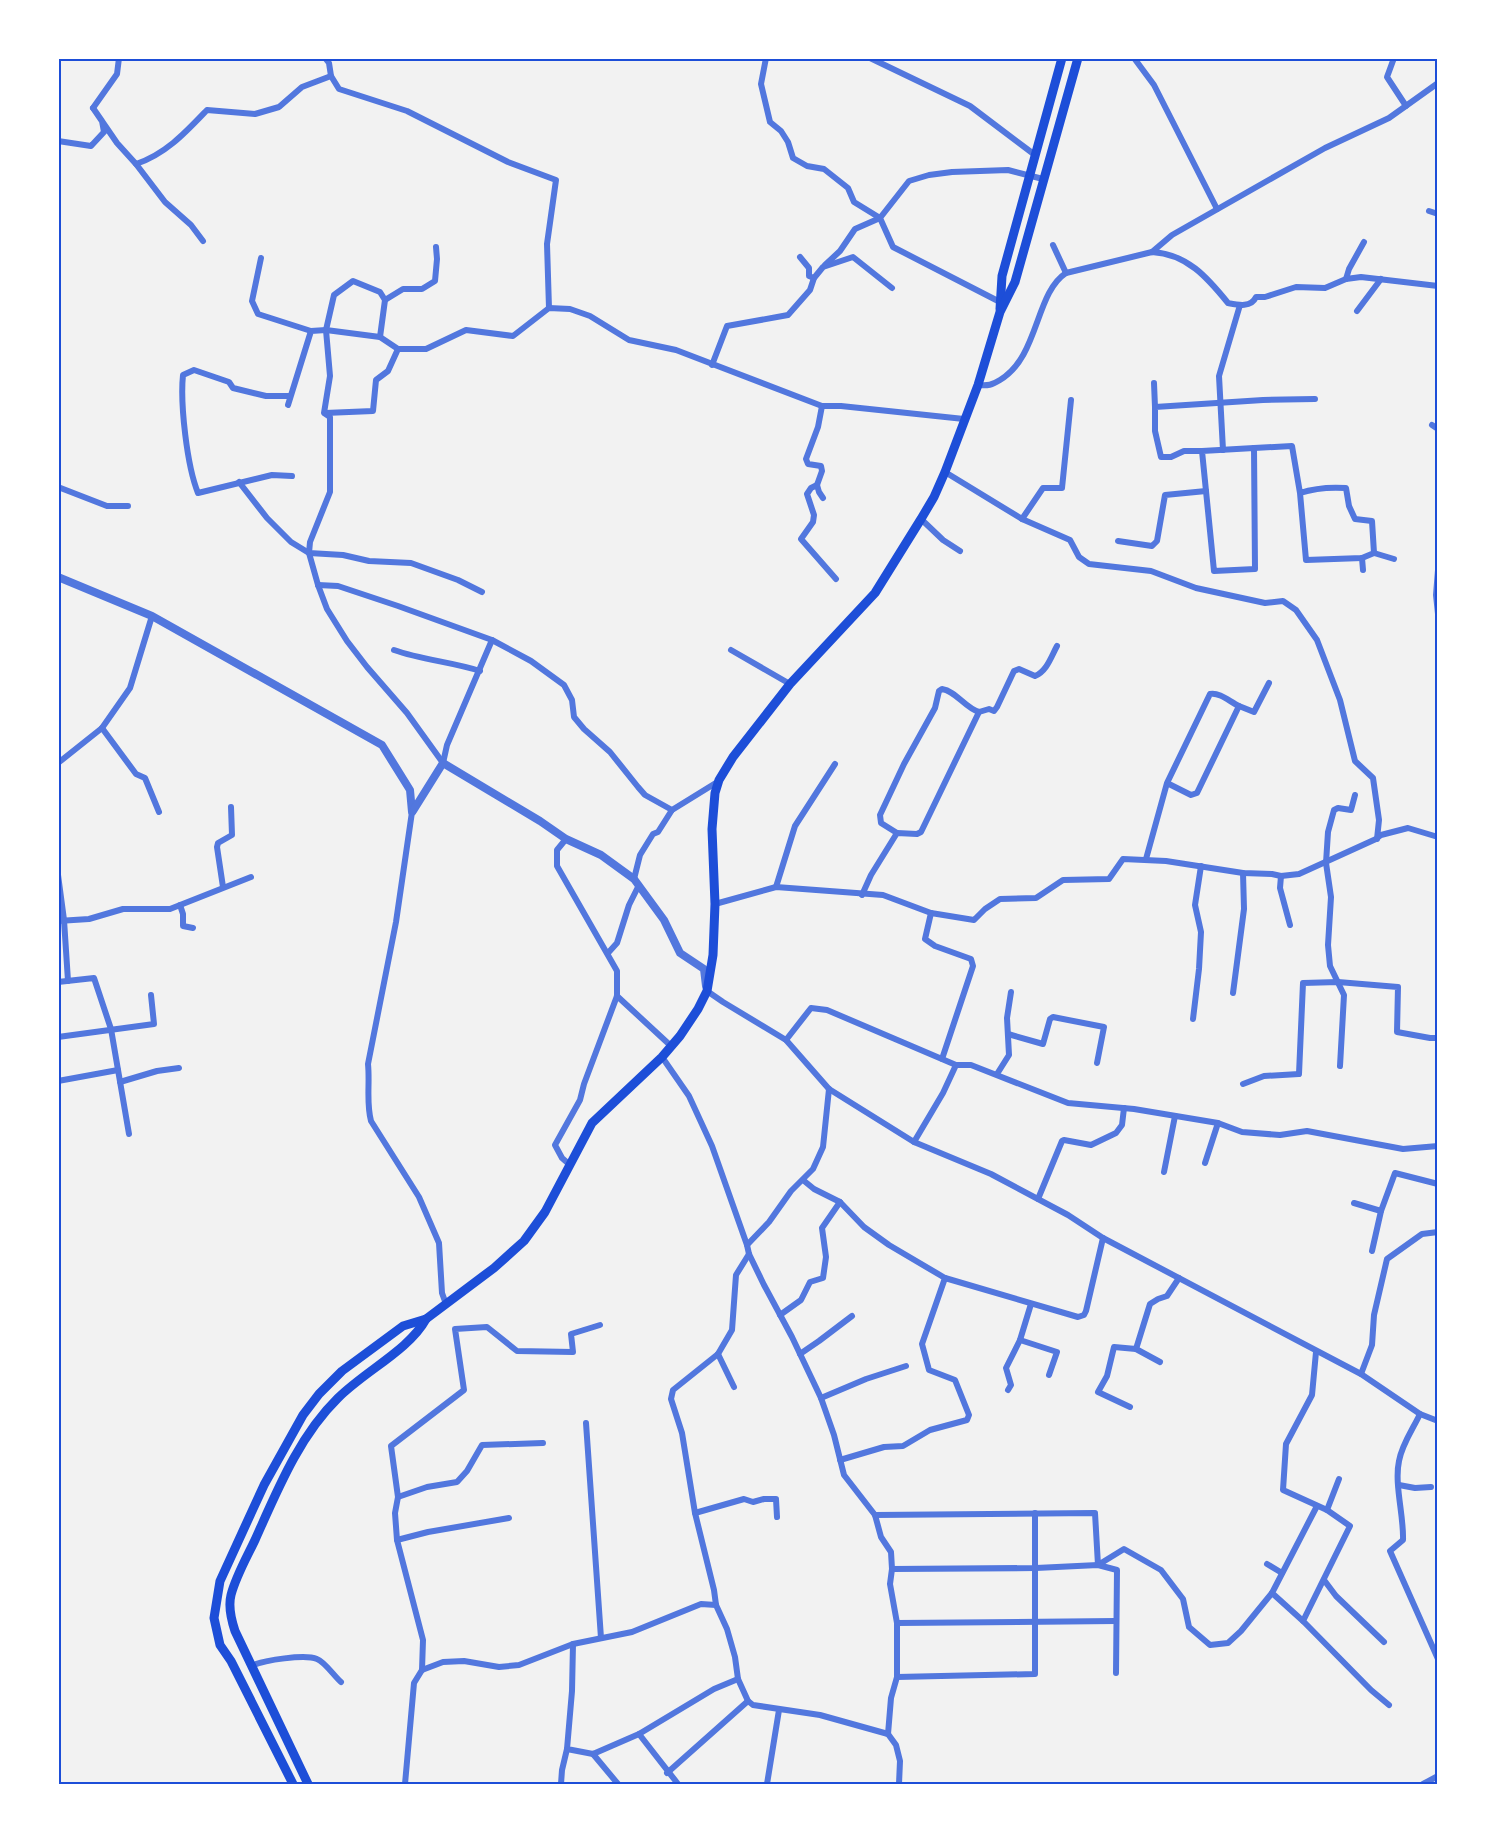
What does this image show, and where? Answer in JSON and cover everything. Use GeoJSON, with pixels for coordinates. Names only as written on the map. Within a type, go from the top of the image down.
{"type":"FeatureCollection","features":[{"type":"Feature","properties":{"kind":"highway"},"geometry":{"type":"LineString","coordinates":[[293,1785],[231,1661],[220,1645],[214,1618],[220,1581],[264,1485],[303,1415],[319,1394],[342,1371],[403,1326],[426,1319],[494,1269],[524,1241],[545,1212],[592,1123],[662,1057],[689,1023],[707,991],[713,955],[715,904],[712,829],[715,794],[719,780],[733,757],[790,684],[875,593],[934,497],[978,385],[1000,307],[1002,276],[1062,58]]}},
{"type":"Feature","properties":{"kind":"highway"},"geometry":{"type":"LineString","coordinates":[[1000,307],[1014,282],[1078,58]]}},
{"type":"Feature","properties":{"kind":"highway"},"geometry":{"type":"LineString","coordinates":[[308,1785],[235,1631],[230,1615],[231,1594],[278,1487],[303,1443],[337,1398],[408,1343],[426,1319]]}},
{"type":"Feature","properties":{"kind":"highway"},"geometry":{"type":"LineString","coordinates":[[291,1435],[303,1443]]}},
{"type":"Feature","properties":{"kind":"street"},"geometry":{"type":"LineString","coordinates":[[93,108],[117,74],[119,58]]}},
{"type":"Feature","properties":{"kind":"street"},"geometry":{"type":"LineString","coordinates":[[325,58],[329,63],[331,76],[339,89],[408,111],[508,162],[556,180],[547,244],[549,308]]}},
{"type":"Feature","properties":{"kind":"street"},"geometry":{"type":"LineString","coordinates":[[766,58],[761,84],[770,122],[781,131],[788,142],[793,158],[807,166],[824,169],[848,188],[854,202],[880,218],[893,247],[1000,307]]}},
{"type":"Feature","properties":{"kind":"street"},"geometry":{"type":"LineString","coordinates":[[870,58],[970,106],[1035,155]]}},
{"type":"Feature","properties":{"kind":"street"},"geometry":{"type":"LineString","coordinates":[[1134,58],[1154,85],[1217,209]]}},
{"type":"Feature","properties":{"kind":"street"},"geometry":{"type":"LineString","coordinates":[[1394,58],[1387,76],[1406,106]]}},
{"type":"Feature","properties":{"kind":"street"},"geometry":{"type":"LineString","coordinates":[[136,164],[150,159],[172,145],[207,110],[255,114],[279,107],[302,87],[331,76]]}},
{"type":"Feature","properties":{"kind":"street"},"geometry":{"type":"LineString","coordinates":[[1152,252],[1173,235],[1217,209],[1325,148],[1389,118],[1437,83]]}},
{"type":"Feature","properties":{"kind":"street"},"geometry":{"type":"LineString","coordinates":[[58,141],[91,147],[104,132],[102,121],[93,108]]}},
{"type":"Feature","properties":{"kind":"street"},"geometry":{"type":"LineString","coordinates":[[93,108],[117,143],[165,202],[191,225],[203,241]]}},
{"type":"Feature","properties":{"kind":"street"},"geometry":{"type":"LineString","coordinates":[[712,364],[727,326],[788,315],[810,290],[814,278],[840,251],[855,229],[880,218],[909,181],[952,172],[1008,170],[1043,179]]}},
{"type":"Feature","properties":{"kind":"street"},"geometry":{"type":"LineString","coordinates":[[1429,211],[1437,214]]}},
{"type":"Feature","properties":{"kind":"street"},"geometry":{"type":"LineString","coordinates":[[1346,279],[1348,269],[1364,242]]}},
{"type":"Feature","properties":{"kind":"street"},"geometry":{"type":"LineString","coordinates":[[1053,245],[1066,273]]}},
{"type":"Feature","properties":{"kind":"street"},"geometry":{"type":"LineString","coordinates":[[385,300],[404,289],[422,289],[435,281],[438,259],[436,248]]}},
{"type":"Feature","properties":{"kind":"street"},"geometry":{"type":"LineString","coordinates":[[978,385],[989,386],[1011,374],[1024,356],[1054,284],[1066,273],[1152,252],[1166,253],[1180,258],[1210,280],[1228,303],[1240,305],[1248,305],[1254,302],[1256,297],[1265,297],[1296,287],[1325,288],[1346,279],[1361,277],[1437,286]]}},
{"type":"Feature","properties":{"kind":"street"},"geometry":{"type":"LineString","coordinates":[[800,257],[809,268],[808,276],[814,278]]}},
{"type":"Feature","properties":{"kind":"street"},"geometry":{"type":"LineString","coordinates":[[823,267],[853,257],[892,288]]}},
{"type":"Feature","properties":{"kind":"street"},"geometry":{"type":"LineString","coordinates":[[261,258],[252,301],[258,314],[310,330],[381,337],[398,349],[426,349],[466,330],[513,336],[549,308],[570,309],[590,316],[629,340],[676,350],[822,406],[841,406],[964,420]]}},
{"type":"Feature","properties":{"kind":"street"},"geometry":{"type":"LineString","coordinates":[[1357,311],[1381,279]]}},
{"type":"Feature","properties":{"kind":"street"},"geometry":{"type":"LineString","coordinates":[[324,413],[330,376],[326,330],[334,295],[353,281],[380,292],[385,300],[381,337]]}},
{"type":"Feature","properties":{"kind":"street"},"geometry":{"type":"LineString","coordinates":[[1223,450],[1220,376],[1240,305]]}},
{"type":"Feature","properties":{"kind":"street"},"geometry":{"type":"LineString","coordinates":[[288,405],[310,330]]}},
{"type":"Feature","properties":{"kind":"street"},"geometry":{"type":"LineString","coordinates":[[324,413],[373,411],[376,380],[388,371],[398,349]]}},
{"type":"Feature","properties":{"kind":"street"},"geometry":{"type":"LineString","coordinates":[[290,396],[266,396],[233,388],[229,382],[194,370],[183,375],[181,393],[192,478],[198,493],[272,475],[292,476]]}},
{"type":"Feature","properties":{"kind":"street"},"geometry":{"type":"LineString","coordinates":[[1154,383],[1155,431],[1161,457],[1171,457],[1184,451],[1202,452],[1292,446],[1300,493],[1306,560],[1362,558],[1374,553],[1394,559]]}},
{"type":"Feature","properties":{"kind":"street"},"geometry":{"type":"LineString","coordinates":[[1155,408],[1221,402],[1315,399]]}},
{"type":"Feature","properties":{"kind":"street"},"geometry":{"type":"LineString","coordinates":[[1022,519],[1043,488],[1062,488],[1071,400]]}},
{"type":"Feature","properties":{"kind":"street"},"geometry":{"type":"LineString","coordinates":[[822,406],[818,427],[806,459],[808,464],[821,466],[822,471],[817,485],[823,498]]}},
{"type":"Feature","properties":{"kind":"street"},"geometry":{"type":"LineString","coordinates":[[324,413],[330,417],[330,492],[313,534],[309,553],[318,585],[327,609],[347,641],[407,713],[443,763],[566,839],[601,855],[636,882],[664,921],[680,952],[704,969],[707,991],[786,1040],[829,1089],[914,1142],[991,1174],[1038,1199],[1103,1238],[1361,1374],[1420,1414],[1437,1421]]}},
{"type":"Feature","properties":{"kind":"street"},"geometry":{"type":"LineString","coordinates":[[1202,452],[1214,572],[1255,568],[1254,448]]}},
{"type":"Feature","properties":{"kind":"street"},"geometry":{"type":"LineString","coordinates":[[945,472],[1022,519],[1070,540],[1079,557],[1089,564],[1151,571],[1196,588],[1265,603],[1283,601],[1296,610],[1317,640],[1340,700],[1355,761],[1373,778],[1379,820],[1376,839]]}},
{"type":"Feature","properties":{"kind":"street"},"geometry":{"type":"LineString","coordinates":[[240,482],[275,526],[291,542],[309,553],[343,555],[369,561],[411,563],[458,580],[482,592]]}},
{"type":"Feature","properties":{"kind":"street"},"geometry":{"type":"LineString","coordinates":[[817,485],[807,494],[814,515],[813,522],[801,539],[836,579]]}},
{"type":"Feature","properties":{"kind":"street"},"geometry":{"type":"LineString","coordinates":[[58,487],[107,506],[128,506]]}},
{"type":"Feature","properties":{"kind":"street"},"geometry":{"type":"LineString","coordinates":[[1300,493],[1333,487],[1346,488],[1349,506],[1355,519],[1372,521],[1374,553]]}},
{"type":"Feature","properties":{"kind":"street"},"geometry":{"type":"LineString","coordinates":[[1118,541],[1152,546],[1157,541],[1165,495],[1206,491]]}},
{"type":"Feature","properties":{"kind":"street"},"geometry":{"type":"LineString","coordinates":[[921,519],[943,540],[960,551]]}},
{"type":"Feature","properties":{"kind":"street"},"geometry":{"type":"LineString","coordinates":[[1362,558],[1363,570]]}},
{"type":"Feature","properties":{"kind":"street"},"geometry":{"type":"LineString","coordinates":[[1437,570],[1437,614]]}},
{"type":"Feature","properties":{"kind":"street"},"geometry":{"type":"LineString","coordinates":[[58,577],[152,616],[382,745],[410,790],[412,812],[396,922],[368,1064],[370,1076],[367,1108],[371,1121],[420,1197],[439,1243],[442,1293],[446,1304]]}},
{"type":"Feature","properties":{"kind":"street"},"geometry":{"type":"LineString","coordinates":[[318,585],[338,586],[492,640],[531,662],[564,685],[572,700],[574,717],[610,752],[645,795],[672,810]]}},
{"type":"Feature","properties":{"kind":"street"},"geometry":{"type":"LineString","coordinates":[[58,763],[102,728],[130,688],[152,616]]}},
{"type":"Feature","properties":{"kind":"street"},"geometry":{"type":"LineString","coordinates":[[412,812],[443,763],[447,745],[492,640]]}},
{"type":"Feature","properties":{"kind":"street"},"geometry":{"type":"LineString","coordinates":[[979,712],[921,832],[917,834],[897,833],[881,823],[880,815],[935,708],[939,691],[948,690],[972,710],[994,711],[1014,671],[1019,669],[1035,676],[1040,675],[1057,646]]}},
{"type":"Feature","properties":{"kind":"street"},"geometry":{"type":"LineString","coordinates":[[394,650],[480,670]]}},
{"type":"Feature","properties":{"kind":"street"},"geometry":{"type":"LineString","coordinates":[[731,650],[790,684]]}},
{"type":"Feature","properties":{"kind":"street"},"geometry":{"type":"LineString","coordinates":[[1146,859],[1167,783],[1210,694],[1220,695],[1254,712],[1269,682]]}},
{"type":"Feature","properties":{"kind":"street"},"geometry":{"type":"LineString","coordinates":[[1167,783],[1191,795],[1197,793],[1239,706]]}},
{"type":"Feature","properties":{"kind":"street"},"geometry":{"type":"LineString","coordinates":[[102,728],[136,774],[145,778],[159,812]]}},
{"type":"Feature","properties":{"kind":"street"},"geometry":{"type":"LineString","coordinates":[[776,887],[795,826],[835,764]]}},
{"type":"Feature","properties":{"kind":"street"},"geometry":{"type":"LineString","coordinates":[[608,953],[617,944],[636,882],[640,855],[653,834],[658,832],[672,810],[719,780]]}},
{"type":"Feature","properties":{"kind":"street"},"geometry":{"type":"LineString","coordinates":[[1340,1066],[1344,995],[1330,966],[1328,945],[1331,897],[1326,863],[1328,832],[1334,810],[1338,808],[1351,810],[1355,795]]}},
{"type":"Feature","properties":{"kind":"street"},"geometry":{"type":"LineString","coordinates":[[223,887],[218,859],[218,843],[232,835],[231,807]]}},
{"type":"Feature","properties":{"kind":"street"},"geometry":{"type":"LineString","coordinates":[[715,904],[776,887],[883,895],[931,913],[974,920],[1000,900],[1036,898],[1063,880],[1109,879],[1123,859],[1146,859],[1281,876],[1299,874],[1381,835],[1408,828],[1437,837]]}},
{"type":"Feature","properties":{"kind":"street"},"geometry":{"type":"LineString","coordinates":[[862,895],[871,875],[897,833]]}},
{"type":"Feature","properties":{"kind":"street"},"geometry":{"type":"LineString","coordinates":[[566,839],[557,850],[557,866],[617,971],[617,996],[580,1100],[555,1145],[562,1158],[570,1165]]}},
{"type":"Feature","properties":{"kind":"street"},"geometry":{"type":"LineString","coordinates":[[1193,1019],[1201,932],[1195,905],[1201,866]]}},
{"type":"Feature","properties":{"kind":"street"},"geometry":{"type":"LineString","coordinates":[[1233,993],[1244,909],[1243,873]]}},
{"type":"Feature","properties":{"kind":"street"},"geometry":{"type":"LineString","coordinates":[[58,875],[68,981]]}},
{"type":"Feature","properties":{"kind":"street"},"geometry":{"type":"LineString","coordinates":[[1281,876],[1280,888],[1290,925]]}},
{"type":"Feature","properties":{"kind":"street"},"geometry":{"type":"LineString","coordinates":[[61,920],[89,919],[123,909],[170,909],[251,877]]}},
{"type":"Feature","properties":{"kind":"street"},"geometry":{"type":"LineString","coordinates":[[180,905],[183,926],[193,928]]}},
{"type":"Feature","properties":{"kind":"street"},"geometry":{"type":"LineString","coordinates":[[931,913],[925,939],[935,946],[971,959],[973,966],[942,1059]]}},
{"type":"Feature","properties":{"kind":"street"},"geometry":{"type":"LineString","coordinates":[[58,982],[94,978],[111,1029],[129,1134]]}},
{"type":"Feature","properties":{"kind":"street"},"geometry":{"type":"LineString","coordinates":[[1243,1084],[1264,1076],[1299,1074],[1303,983],[1338,982],[1398,987],[1396,1032],[1437,1038]]}},
{"type":"Feature","properties":{"kind":"street"},"geometry":{"type":"LineString","coordinates":[[997,1074],[1009,1054],[1007,1018],[1011,992]]}},
{"type":"Feature","properties":{"kind":"street"},"geometry":{"type":"LineString","coordinates":[[58,1037],[154,1024],[151,995]]}},
{"type":"Feature","properties":{"kind":"street"},"geometry":{"type":"LineString","coordinates":[[617,996],[671,1046]]}},
{"type":"Feature","properties":{"kind":"street"},"geometry":{"type":"LineString","coordinates":[[786,1040],[811,1008],[836,1014],[956,1065],[971,1065],[1068,1103],[1124,1108],[1218,1123],[1242,1132],[1280,1135],[1307,1131],[1403,1149],[1437,1146]]}},
{"type":"Feature","properties":{"kind":"street"},"geometry":{"type":"LineString","coordinates":[[1008,1034],[1043,1044],[1050,1019],[1053,1017],[1104,1027],[1097,1063]]}},
{"type":"Feature","properties":{"kind":"street"},"geometry":{"type":"LineString","coordinates":[[662,1057],[689,1096],[717,1157],[749,1254],[821,1398],[844,1475],[875,1515],[881,1537],[891,1552],[890,1584],[897,1623],[897,1677],[891,1698],[888,1734]]}},
{"type":"Feature","properties":{"kind":"street"},"geometry":{"type":"LineString","coordinates":[[914,1142],[943,1093],[956,1065]]}},
{"type":"Feature","properties":{"kind":"street"},"geometry":{"type":"LineString","coordinates":[[120,1082],[157,1071],[179,1068]]}},
{"type":"Feature","properties":{"kind":"street"},"geometry":{"type":"LineString","coordinates":[[58,1081],[118,1070]]}},
{"type":"Feature","properties":{"kind":"street"},"geometry":{"type":"LineString","coordinates":[[747,1245],[769,1222],[791,1191],[813,1169],[824,1147],[829,1089]]}},
{"type":"Feature","properties":{"kind":"street"},"geometry":{"type":"LineString","coordinates":[[1038,1199],[1062,1141],[1091,1145],[1116,1133],[1122,1125],[1124,1108]]}},
{"type":"Feature","properties":{"kind":"street"},"geometry":{"type":"LineString","coordinates":[[1164,1172],[1175,1116]]}},
{"type":"Feature","properties":{"kind":"street"},"geometry":{"type":"LineString","coordinates":[[1204,1163],[1218,1123]]}},
{"type":"Feature","properties":{"kind":"street"},"geometry":{"type":"LineString","coordinates":[[1372,1251],[1381,1211],[1395,1173],[1437,1184]]}},
{"type":"Feature","properties":{"kind":"street"},"geometry":{"type":"LineString","coordinates":[[803,1180],[814,1189],[840,1202],[864,1227],[889,1245],[945,1278],[1078,1317],[1084,1315],[1103,1238]]}},
{"type":"Feature","properties":{"kind":"street"},"geometry":{"type":"LineString","coordinates":[[780,1315],[801,1300],[810,1282],[823,1278],[826,1257],[822,1228],[840,1202]]}},
{"type":"Feature","properties":{"kind":"street"},"geometry":{"type":"LineString","coordinates":[[1354,1203],[1381,1211]]}},
{"type":"Feature","properties":{"kind":"street"},"geometry":{"type":"LineString","coordinates":[[1361,1374],[1372,1345],[1374,1315],[1387,1260],[1422,1234],[1437,1232]]}},
{"type":"Feature","properties":{"kind":"street"},"geometry":{"type":"LineString","coordinates":[[749,1254],[736,1275],[732,1330],[718,1354],[672,1390],[671,1399],[686,1451],[695,1513],[716,1605],[727,1629],[738,1678],[748,1701],[753,1706],[820,1715],[888,1734],[896,1745],[900,1761],[899,1785]]}},
{"type":"Feature","properties":{"kind":"street"},"geometry":{"type":"LineString","coordinates":[[840,1460],[884,1447],[903,1446],[930,1430],[967,1420],[969,1415],[955,1380],[929,1370],[922,1344],[945,1278]]}},
{"type":"Feature","properties":{"kind":"street"},"geometry":{"type":"LineString","coordinates":[[1136,1349],[1150,1304],[1167,1296],[1179,1278]]}},
{"type":"Feature","properties":{"kind":"street"},"geometry":{"type":"LineString","coordinates":[[1008,1390],[1011,1385],[1006,1368],[1020,1340],[1031,1304]]}},
{"type":"Feature","properties":{"kind":"street"},"geometry":{"type":"LineString","coordinates":[[800,1354],[852,1316]]}},
{"type":"Feature","properties":{"kind":"street"},"geometry":{"type":"LineString","coordinates":[[405,1785],[414,1683],[422,1670],[423,1640],[397,1540],[395,1513],[398,1497],[391,1446],[464,1389],[456,1329],[487,1327],[517,1351],[573,1352],[571,1334],[600,1325]]}},
{"type":"Feature","properties":{"kind":"street"},"geometry":{"type":"LineString","coordinates":[[1020,1340],[1057,1352],[1049,1375]]}},
{"type":"Feature","properties":{"kind":"street"},"geometry":{"type":"LineString","coordinates":[[1130,1407],[1098,1392],[1107,1376],[1114,1347],[1136,1349],[1160,1362]]}},
{"type":"Feature","properties":{"kind":"street"},"geometry":{"type":"LineString","coordinates":[[1303,1621],[1350,1526],[1327,1510],[1283,1490],[1286,1444],[1312,1395],[1316,1352]]}},
{"type":"Feature","properties":{"kind":"street"},"geometry":{"type":"LineString","coordinates":[[718,1354],[734,1387]]}},
{"type":"Feature","properties":{"kind":"street"},"geometry":{"type":"LineString","coordinates":[[821,1398],[866,1379],[906,1366]]}},
{"type":"Feature","properties":{"kind":"street"},"geometry":{"type":"LineString","coordinates":[[1420,1414],[1403,1446],[1398,1462],[1403,1540],[1390,1551],[1437,1659]]}},
{"type":"Feature","properties":{"kind":"street"},"geometry":{"type":"LineString","coordinates":[[586,1423],[601,1638]]}},
{"type":"Feature","properties":{"kind":"street"},"geometry":{"type":"LineString","coordinates":[[398,1497],[427,1487],[456,1482],[467,1471],[482,1445],[543,1443]]}},
{"type":"Feature","properties":{"kind":"street"},"geometry":{"type":"LineString","coordinates":[[1327,1510],[1339,1479]]}},
{"type":"Feature","properties":{"kind":"street"},"geometry":{"type":"LineString","coordinates":[[1399,1485],[1415,1488],[1431,1487]]}},
{"type":"Feature","properties":{"kind":"street"},"geometry":{"type":"LineString","coordinates":[[695,1513],[744,1499],[753,1502],[776,1499],[777,1517]]}},
{"type":"Feature","properties":{"kind":"street"},"geometry":{"type":"LineString","coordinates":[[1098,1565],[1124,1549],[1161,1570],[1183,1599],[1189,1627],[1210,1645],[1228,1643],[1241,1631],[1272,1593],[1317,1506]]}},
{"type":"Feature","properties":{"kind":"street"},"geometry":{"type":"LineString","coordinates":[[897,1677],[1035,1674],[1035,1513]]}},
{"type":"Feature","properties":{"kind":"street"},"geometry":{"type":"LineString","coordinates":[[875,1515],[1095,1513],[1098,1565]]}},
{"type":"Feature","properties":{"kind":"street"},"geometry":{"type":"LineString","coordinates":[[397,1540],[428,1532],[509,1518]]}},
{"type":"Feature","properties":{"kind":"street"},"geometry":{"type":"LineString","coordinates":[[1268,1564],[1282,1573]]}},
{"type":"Feature","properties":{"kind":"street"},"geometry":{"type":"LineString","coordinates":[[892,1569],[1098,1565],[1117,1570],[1116,1673]]}},
{"type":"Feature","properties":{"kind":"street"},"geometry":{"type":"LineString","coordinates":[[1324,1580],[1336,1596],[1384,1642]]}},
{"type":"Feature","properties":{"kind":"street"},"geometry":{"type":"LineString","coordinates":[[1272,1593],[1389,1705]]}},
{"type":"Feature","properties":{"kind":"street"},"geometry":{"type":"LineString","coordinates":[[422,1670],[443,1662],[464,1661],[500,1668],[519,1665],[573,1644],[632,1632],[701,1604],[716,1605]]}},
{"type":"Feature","properties":{"kind":"street"},"geometry":{"type":"LineString","coordinates":[[897,1623],[1116,1621]]}},
{"type":"Feature","properties":{"kind":"street"},"geometry":{"type":"LineString","coordinates":[[561,1785],[572,1691],[573,1644]]}},
{"type":"Feature","properties":{"kind":"street"},"geometry":{"type":"LineString","coordinates":[[251,1665],[287,1658],[319,1659],[341,1682]]}},
{"type":"Feature","properties":{"kind":"street"},"geometry":{"type":"LineString","coordinates":[[567,1749],[593,1754],[639,1734],[714,1689],[738,1678]]}},
{"type":"Feature","properties":{"kind":"street"},"geometry":{"type":"LineString","coordinates":[[667,1773],[748,1701]]}},
{"type":"Feature","properties":{"kind":"street"},"geometry":{"type":"LineString","coordinates":[[767,1785],[779,1710]]}},
{"type":"Feature","properties":{"kind":"street"},"geometry":{"type":"LineString","coordinates":[[639,1734],[678,1785]]}},
{"type":"Feature","properties":{"kind":"street"},"geometry":{"type":"LineString","coordinates":[[593,1754],[618,1785]]}},
{"type":"Feature","properties":{"kind":"street"},"geometry":{"type":"LineString","coordinates":[[1422,1785],[1437,1776]]}}]}
